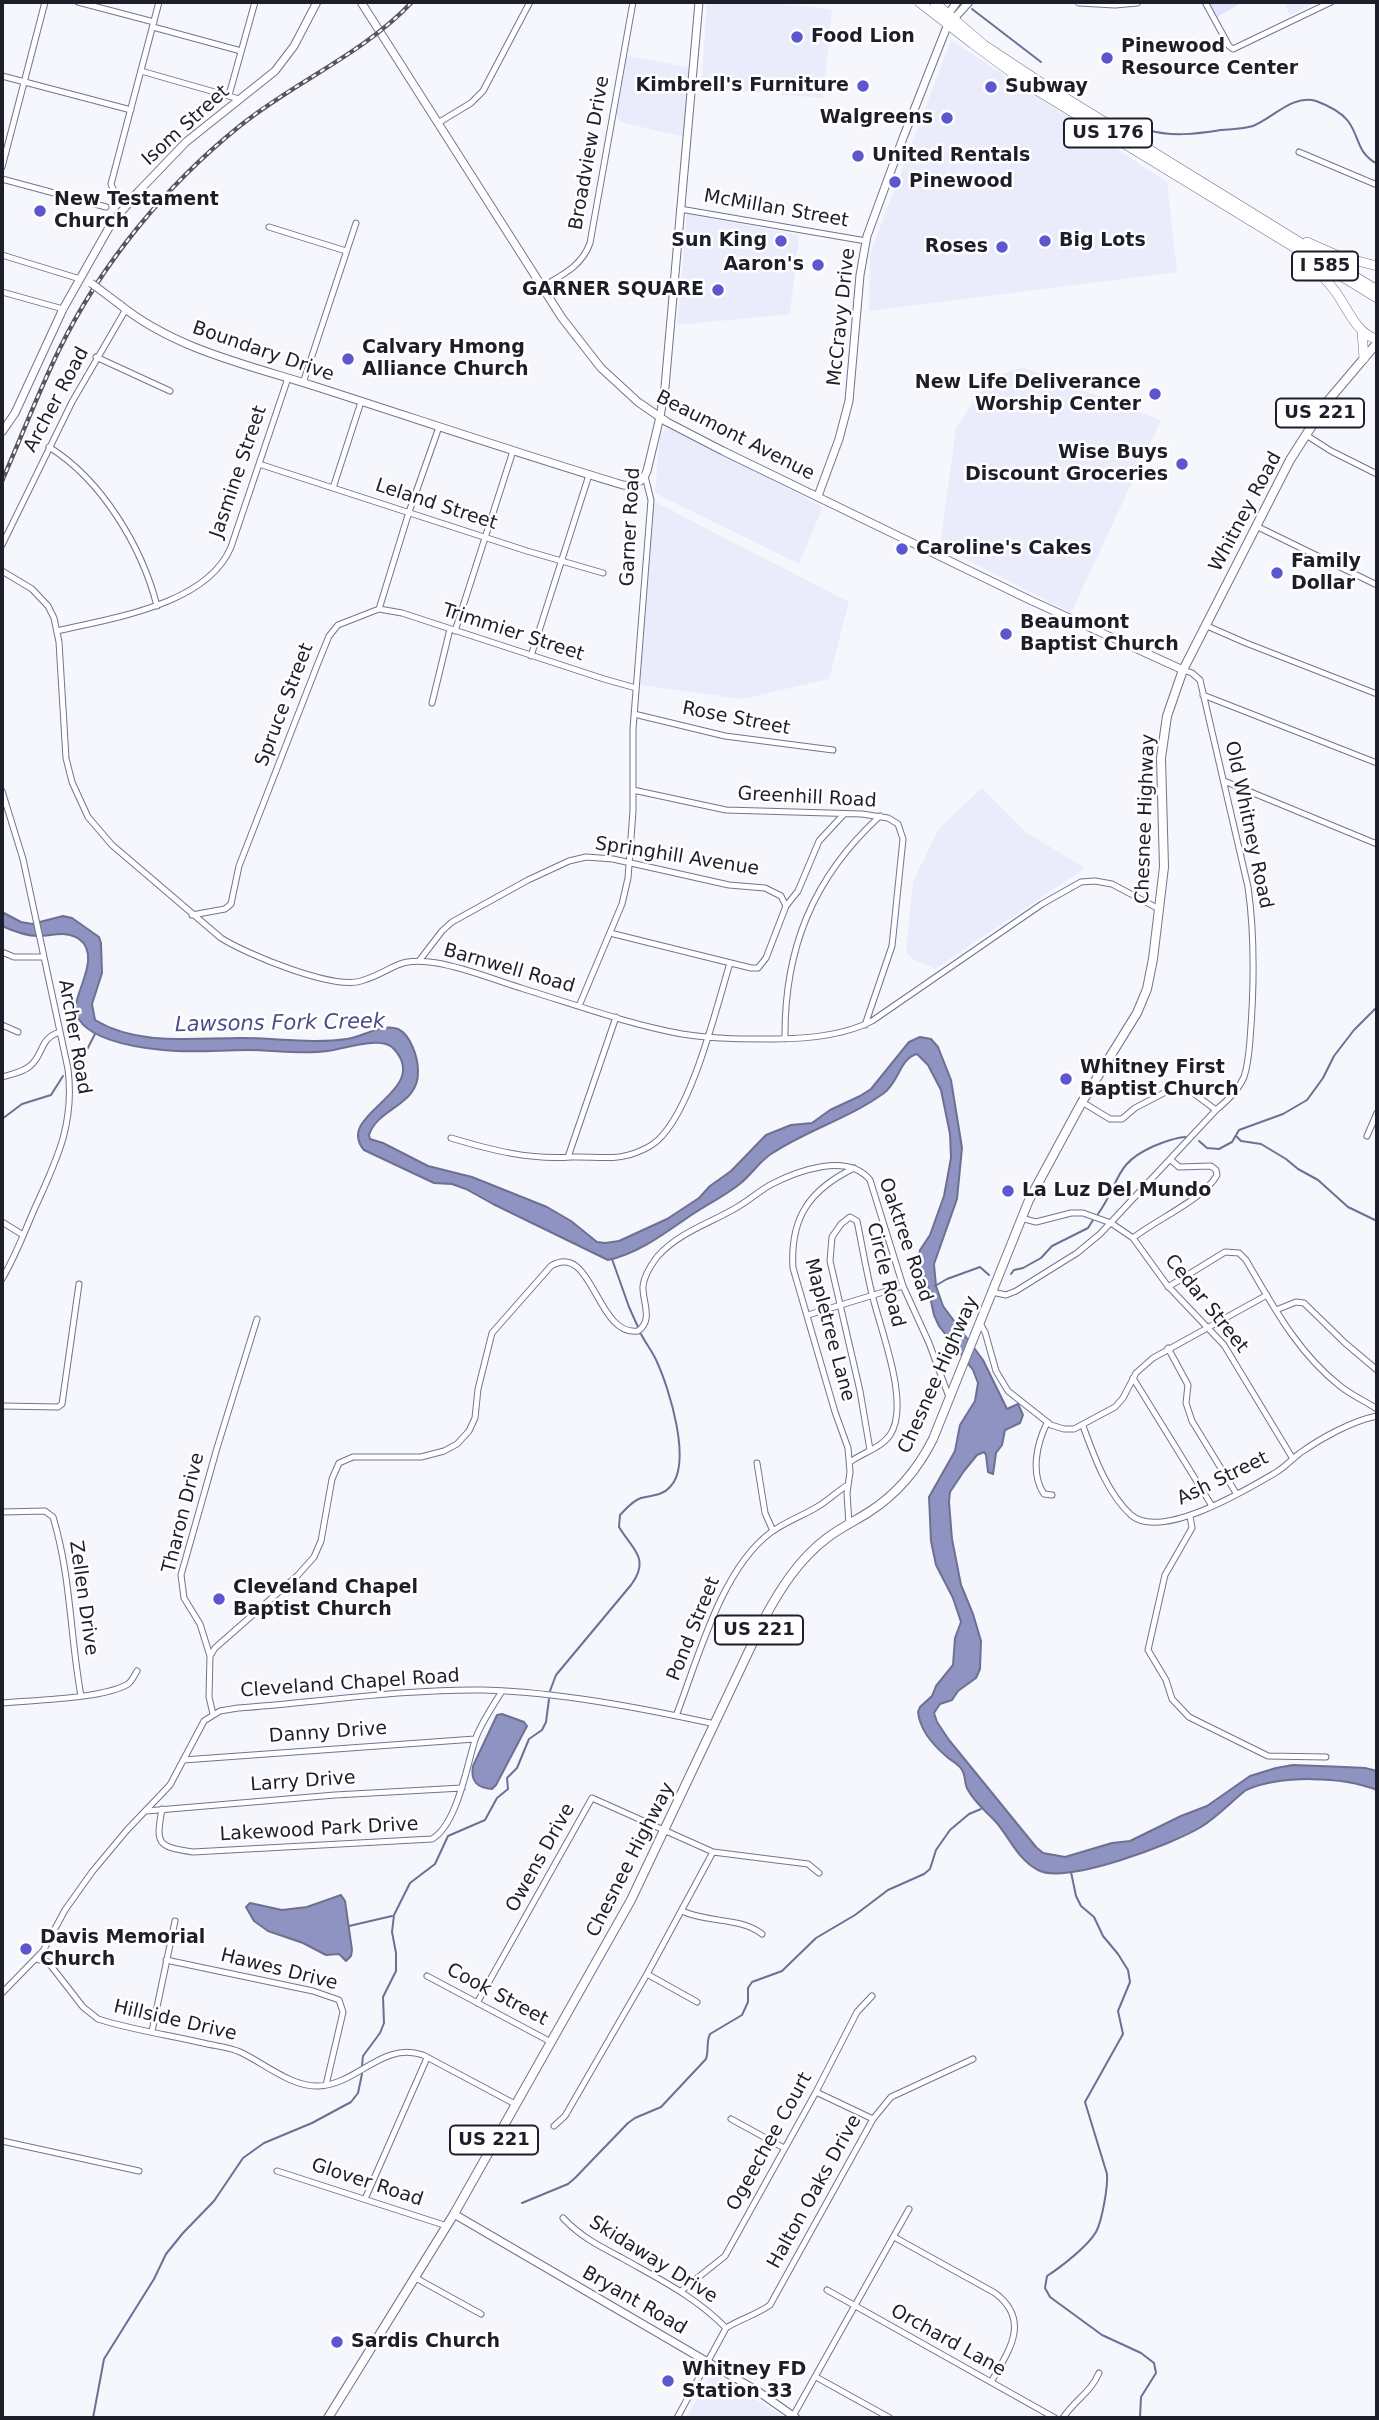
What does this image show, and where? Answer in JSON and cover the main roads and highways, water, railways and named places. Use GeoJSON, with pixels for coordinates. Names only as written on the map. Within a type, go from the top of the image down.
{"type":"FeatureCollection","features":[{"type":"Feature","properties":{"kind":"highway","name":"US 176"},"geometry":{"type":"LineString","coordinates":[[919,2],[950,20]]}},
{"type":"Feature","properties":{"kind":"highway","name":"US 176"},"geometry":{"type":"LineString","coordinates":[[934,2],[950,20],[1033,88],[1275,231]]}},
{"type":"Feature","properties":{"kind":"highway"},"geometry":{"type":"LineString","coordinates":[[1275,231],[1339,256],[1377,266]]}},
{"type":"Feature","properties":{"kind":"highway"},"geometry":{"type":"LineString","coordinates":[[1275,231],[1326,280],[1362,332],[1377,341]]}},
{"type":"Feature","properties":{"kind":"highway","name":"I 585"},"geometry":{"type":"LineString","coordinates":[[1275,231],[1377,290]]}},
{"type":"Feature","properties":{"kind":"highway","name":"I 585"},"geometry":{"type":"LineString","coordinates":[[1275,231],[1377,298]]}},
{"type":"Feature","properties":{"kind":"highway"},"geometry":{"type":"LineString","coordinates":[[1362,332],[1364,358]]}},
{"type":"Feature","properties":{"kind":"main road","name":"Whitney Road"},"geometry":{"type":"LineString","coordinates":[[1183,670],[1276,484],[1327,402],[1377,341]]}},
{"type":"Feature","properties":{"kind":"main road","name":"Chesnee Highway"},"geometry":{"type":"LineString","coordinates":[[328,2418],[447,2226],[632,1900],[764,1619],[780,1591],[808,1555],[828,1537],[886,1499],[917,1466],[933,1439],[981,1325],[1021,1218],[1082,1102],[1130,1026],[1143,1000],[1153,959],[1164,867],[1161,754],[1167,716],[1183,670]]}},
{"type":"Feature","properties":{"kind":"water"},"geometry":{"type":"Polygon","coordinates":[[[2,912],[21,922],[32,924],[63,916],[72,918],[99,937],[102,973],[92,1004],[95,1020],[129,1034],[166,1039],[321,1041],[353,1038],[379,1029],[398,1029],[407,1036],[415,1054],[417,1083],[405,1099],[374,1126],[369,1135],[370,1139],[428,1166],[472,1177],[547,1207],[571,1221],[597,1242],[619,1241],[667,1219],[699,1198],[731,1171],[766,1135],[791,1125],[812,1123],[830,1110],[860,1096],[871,1089],[909,1042],[920,1037],[931,1039],[938,1047],[951,1080],[962,1148],[957,1199],[934,1264],[936,1286],[943,1306],[983,1360],[1007,1409],[1018,1404],[1023,1415],[1020,1423],[1005,1430],[1002,1445],[996,1453],[993,1474],[988,1472],[984,1452],[977,1455],[950,1492],[952,1539],[961,1585],[981,1641],[980,1669],[976,1678],[958,1691],[952,1700],[940,1704],[934,1713],[937,1722],[1036,1847],[1043,1853],[1065,1857],[1112,1843],[1130,1841],[1207,1806],[1250,1776],[1276,1768],[1293,1765],[1365,1768],[1377,1771],[1377,1790],[1347,1782],[1312,1779],[1260,1785],[1246,1790],[1201,1827],[1168,1843],[1094,1867],[1052,1873],[1038,1870],[1020,1855],[996,1822],[971,1795],[961,1768],[936,1747],[924,1731],[918,1712],[953,1665],[955,1638],[961,1622],[953,1598],[936,1565],[931,1541],[929,1497],[955,1451],[960,1425],[975,1401],[978,1383],[973,1370],[939,1326],[927,1283],[918,1266],[920,1250],[930,1235],[944,1196],[951,1158],[950,1134],[941,1090],[928,1065],[917,1054],[907,1060],[889,1088],[871,1102],[767,1157],[728,1193],[650,1243],[608,1260],[466,1189],[452,1184],[434,1183],[364,1150],[358,1137],[361,1125],[401,1078],[403,1064],[394,1049],[388,1045],[362,1044],[308,1053],[184,1051],[139,1047],[109,1039],[84,1026],[77,1016],[76,1004],[87,970],[88,953],[85,945],[69,935],[33,936],[10,930],[2,926],[2,912]]]}},
{"type":"Feature","properties":{"kind":"water"},"geometry":{"type":"Polygon","coordinates":[[[502,1714],[524,1722],[527,1726],[492,1789],[479,1786],[472,1772],[497,1715],[502,1714]]]}},
{"type":"Feature","properties":{"kind":"water"},"geometry":{"type":"Polygon","coordinates":[[[341,1895],[345,1901],[352,1950],[346,1961],[339,1954],[326,1955],[303,1943],[268,1931],[254,1921],[246,1907],[250,1903],[282,1910],[307,1907],[341,1895]]]}},
{"type":"Feature","properties":{"kind":"waterway"},"geometry":{"type":"LineString","coordinates":[[972,9],[1041,62]]}},
{"type":"Feature","properties":{"kind":"waterway"},"geometry":{"type":"LineString","coordinates":[[1147,130],[1184,134],[1245,128],[1291,104],[1316,101],[1345,117],[1365,154],[1377,164]]}},
{"type":"Feature","properties":{"kind":"waterway"},"geometry":{"type":"LineString","coordinates":[[1199,1141],[1207,1148],[1219,1149],[1232,1142],[1239,1130],[1283,1114],[1307,1100],[1323,1078],[1334,1056],[1354,1030],[1377,1007]]}},
{"type":"Feature","properties":{"kind":"waterway"},"geometry":{"type":"LineString","coordinates":[[75,1073],[95,1034]]}},
{"type":"Feature","properties":{"kind":"waterway"},"geometry":{"type":"LineString","coordinates":[[2,1119],[22,1104],[51,1095],[63,1076]]}},
{"type":"Feature","properties":{"kind":"waterway"},"geometry":{"type":"LineString","coordinates":[[1098,1214],[1119,1175],[1131,1160],[1154,1146],[1186,1137]]}},
{"type":"Feature","properties":{"kind":"waterway"},"geometry":{"type":"LineString","coordinates":[[1237,1137],[1241,1141],[1261,1144],[1318,1180],[1348,1207],[1377,1221]]}},
{"type":"Feature","properties":{"kind":"waterway"},"geometry":{"type":"LineString","coordinates":[[1011,1274],[1014,1270],[1041,1258],[1052,1246],[1088,1228],[1093,1220]]}},
{"type":"Feature","properties":{"kind":"waterway"},"geometry":{"type":"LineString","coordinates":[[612,1259],[638,1327]]}},
{"type":"Feature","properties":{"kind":"waterway"},"geometry":{"type":"LineString","coordinates":[[935,1286],[980,1267],[989,1275]]}},
{"type":"Feature","properties":{"kind":"waterway"},"geometry":{"type":"LineString","coordinates":[[550,1691],[556,1675],[637,1576],[639,1561],[634,1548],[619,1527],[620,1515],[638,1499],[667,1490],[677,1476],[677,1426],[657,1362],[641,1334]]}},
{"type":"Feature","properties":{"kind":"waterway"},"geometry":{"type":"LineString","coordinates":[[362,2065],[363,2056],[384,2023],[383,1997],[396,1971],[392,1932],[394,1915],[410,1883],[435,1864],[448,1836],[485,1820],[497,1798],[508,1789],[507,1778],[517,1768],[529,1739],[542,1730],[546,1722],[549,1699]]}},
{"type":"Feature","properties":{"kind":"waterway"},"geometry":{"type":"LineString","coordinates":[[522,2203],[568,2184],[628,2123],[661,2107],[706,2059],[710,2034],[742,2015],[752,1982],[782,1971],[816,1938],[855,1915],[888,1890],[924,1874],[930,1869],[936,1850],[950,1830],[969,1814],[981,1809]]}},
{"type":"Feature","properties":{"kind":"waterway"},"geometry":{"type":"LineString","coordinates":[[1071,1872],[1081,1906],[1094,1917],[1103,1936],[1118,1954],[1128,1970],[1130,1982],[1118,2011],[1123,2034],[1085,2102],[1107,2174],[1106,2195],[1100,2220],[1096,2232],[1087,2244],[1047,2276],[1045,2288],[1050,2297],[1102,2335],[1141,2353],[1154,2363],[1156,2373],[1141,2397],[1140,2418]]}},
{"type":"Feature","properties":{"kind":"waterway"},"geometry":{"type":"LineString","coordinates":[[349,1926],[392,1916]]}},
{"type":"Feature","properties":{"kind":"waterway"},"geometry":{"type":"LineString","coordinates":[[93,2418],[104,2359],[154,2279],[166,2254],[214,2201],[243,2158],[264,2143],[312,2123],[351,2102],[358,2093],[362,2074]]}},
{"type":"Feature","properties":{"kind":"railway"},"geometry":{"type":"LineString","coordinates":[[2,481],[51,366],[76,318],[115,257],[138,228],[213,148],[262,109],[372,37],[412,2]]}},
{"type":"Feature","properties":{"kind":"place","name":"Food Lion"},"geometry":{"type":"Point","coordinates":[797,37]}},
{"type":"Feature","properties":{"kind":"place","name":"Pinewood Resource Center"},"geometry":{"type":"Point","coordinates":[1107,58]}},
{"type":"Feature","properties":{"kind":"place","name":"Kimbrell's Furniture"},"geometry":{"type":"Point","coordinates":[863,86]}},
{"type":"Feature","properties":{"kind":"place","name":"Subway"},"geometry":{"type":"Point","coordinates":[991,87]}},
{"type":"Feature","properties":{"kind":"place","name":"Walgreens"},"geometry":{"type":"Point","coordinates":[947,118]}},
{"type":"Feature","properties":{"kind":"place","name":"United Rentals"},"geometry":{"type":"Point","coordinates":[858,156]}},
{"type":"Feature","properties":{"kind":"place","name":"Pinewood"},"geometry":{"type":"Point","coordinates":[895,182]}},
{"type":"Feature","properties":{"kind":"place","name":"New Testament Church"},"geometry":{"type":"Point","coordinates":[40,211]}},
{"type":"Feature","properties":{"kind":"place","name":"Sun King"},"geometry":{"type":"Point","coordinates":[781,241]}},
{"type":"Feature","properties":{"kind":"place","name":"Big Lots"},"geometry":{"type":"Point","coordinates":[1045,241]}},
{"type":"Feature","properties":{"kind":"place","name":"Roses"},"geometry":{"type":"Point","coordinates":[1002,247]}},
{"type":"Feature","properties":{"kind":"place","name":"Aaron's"},"geometry":{"type":"Point","coordinates":[818,265]}},
{"type":"Feature","properties":{"kind":"place","name":"GARNER SQUARE"},"geometry":{"type":"Point","coordinates":[718,290]}},
{"type":"Feature","properties":{"kind":"place","name":"Calvary Hmong Alliance Church"},"geometry":{"type":"Point","coordinates":[348,359]}},
{"type":"Feature","properties":{"kind":"place","name":"New Life Deliverance Worship Center"},"geometry":{"type":"Point","coordinates":[1155,394]}},
{"type":"Feature","properties":{"kind":"place","name":"Wise Buys Discount Groceries"},"geometry":{"type":"Point","coordinates":[1182,464]}},
{"type":"Feature","properties":{"kind":"place","name":"Caroline's Cakes"},"geometry":{"type":"Point","coordinates":[902,549]}},
{"type":"Feature","properties":{"kind":"place","name":"Family Dollar"},"geometry":{"type":"Point","coordinates":[1277,573]}},
{"type":"Feature","properties":{"kind":"place","name":"Beaumont Baptist Church"},"geometry":{"type":"Point","coordinates":[1006,634]}},
{"type":"Feature","properties":{"kind":"place","name":"Whitney First Baptist Church"},"geometry":{"type":"Point","coordinates":[1066,1079]}},
{"type":"Feature","properties":{"kind":"place","name":"La Luz Del Mundo"},"geometry":{"type":"Point","coordinates":[1008,1191]}},
{"type":"Feature","properties":{"kind":"place","name":"Cleveland Chapel Baptist Church"},"geometry":{"type":"Point","coordinates":[219,1599]}},
{"type":"Feature","properties":{"kind":"place","name":"Davis Memorial Church"},"geometry":{"type":"Point","coordinates":[26,1949]}},
{"type":"Feature","properties":{"kind":"place","name":"Sardis Church"},"geometry":{"type":"Point","coordinates":[337,2342]}},
{"type":"Feature","properties":{"kind":"place","name":"Whitney FD Station 33"},"geometry":{"type":"Point","coordinates":[668,2381]}},
{"type":"Feature","properties":{"kind":"water label","name":"Lawsons Fork Creek"},"geometry":{"type":"Point","coordinates":[280,1024]}}]}
